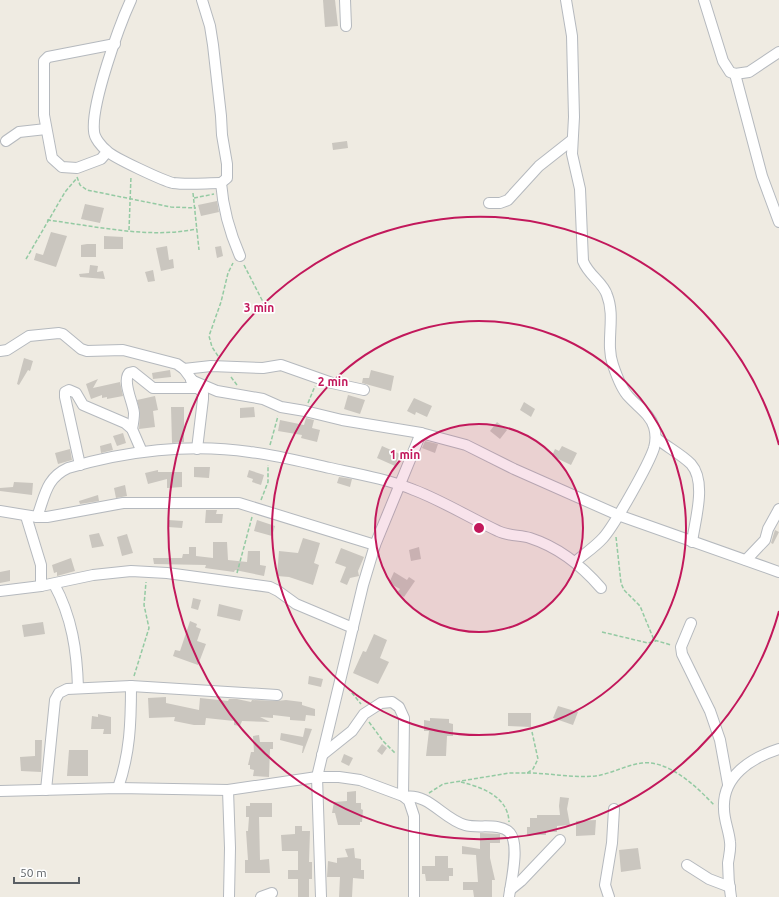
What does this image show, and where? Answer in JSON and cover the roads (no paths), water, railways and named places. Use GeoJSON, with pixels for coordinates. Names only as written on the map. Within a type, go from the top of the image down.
{"type":"FeatureCollection","features":[{"type":"Feature","properties":{"kind":"street"},"geometry":{"type":"LineString","coordinates":[[131,0],[124,15],[98,97],[94,132],[95,137],[107,152],[167,182],[191,183],[222,188]]}},
{"type":"Feature","properties":{"kind":"street"},"geometry":{"type":"LineString","coordinates":[[202,0],[210,26],[222,135],[227,164],[227,178],[222,188],[231,235],[240,256]]}},
{"type":"Feature","properties":{"kind":"street"},"geometry":{"type":"LineString","coordinates":[[345,0],[346,26]]}},
{"type":"Feature","properties":{"kind":"street"},"geometry":{"type":"LineString","coordinates":[[566,0],[572,36],[574,117],[572,154],[580,189],[583,261],[587,271],[603,287],[607,295],[611,314],[609,337],[613,365],[627,396],[650,419],[656,438],[654,450],[603,538],[575,562]]}},
{"type":"Feature","properties":{"kind":"street"},"geometry":{"type":"LineString","coordinates":[[704,0],[723,61],[730,72],[735,74],[755,69],[779,52]]}},
{"type":"Feature","properties":{"kind":"street"},"geometry":{"type":"LineString","coordinates":[[107,152],[100,159],[77,173],[62,167],[52,158],[44,115],[44,61],[48,57],[115,44]]}},
{"type":"Feature","properties":{"kind":"street"},"geometry":{"type":"LineString","coordinates":[[735,74],[762,176],[779,222]]}},
{"type":"Feature","properties":{"kind":"street"},"geometry":{"type":"LineString","coordinates":[[6,141],[19,132],[46,129]]}},
{"type":"Feature","properties":{"kind":"street"},"geometry":{"type":"LineString","coordinates":[[490,203],[500,203],[508,200],[539,166],[572,140]]}},
{"type":"Feature","properties":{"kind":"street"},"geometry":{"type":"LineString","coordinates":[[0,351],[7,350],[29,336],[59,333],[63,334],[81,349],[123,350],[170,362],[184,369],[191,380],[203,393],[197,449]]}},
{"type":"Feature","properties":{"kind":"street"},"geometry":{"type":"LineString","coordinates":[[184,369],[200,366],[223,366],[255,369],[281,365],[319,377],[332,383],[364,390]]}},
{"type":"Feature","properties":{"kind":"street"},"geometry":{"type":"LineString","coordinates":[[132,429],[134,412],[127,384],[127,376],[129,373],[133,372],[153,388],[198,388]]}},
{"type":"Feature","properties":{"kind":"street"},"geometry":{"type":"LineString","coordinates":[[191,380],[217,391],[263,399],[281,407],[342,420],[421,433],[466,445],[615,519],[692,542],[779,572]]}},
{"type":"Feature","properties":{"kind":"street"},"geometry":{"type":"LineString","coordinates":[[80,464],[72,434],[65,392],[72,390],[83,405],[125,423],[132,429],[142,452]]}},
{"type":"Feature","properties":{"kind":"street"},"geometry":{"type":"LineString","coordinates":[[321,897],[317,777],[353,628],[375,545],[421,433]]}},
{"type":"Feature","properties":{"kind":"street"},"geometry":{"type":"LineString","coordinates":[[656,438],[686,459],[697,474],[699,493],[692,542]]}},
{"type":"Feature","properties":{"kind":"street"},"geometry":{"type":"LineString","coordinates":[[37,517],[50,482],[57,473],[80,464],[142,452],[197,449],[232,450],[308,463],[399,484],[461,511],[500,532],[530,539],[543,544],[575,562],[601,588]]}},
{"type":"Feature","properties":{"kind":"street"},"geometry":{"type":"LineString","coordinates":[[0,511],[37,517],[56,516],[100,506],[123,503],[222,502],[257,507],[375,545]]}},
{"type":"Feature","properties":{"kind":"street"},"geometry":{"type":"LineString","coordinates":[[746,560],[766,540],[768,529],[779,509]]}},
{"type":"Feature","properties":{"kind":"street"},"geometry":{"type":"LineString","coordinates":[[26,516],[41,564],[41,586]]}},
{"type":"Feature","properties":{"kind":"street"},"geometry":{"type":"LineString","coordinates":[[0,591],[54,584],[113,572],[147,572],[270,587],[296,604],[353,628]]}},
{"type":"Feature","properties":{"kind":"street"},"geometry":{"type":"LineString","coordinates":[[54,584],[69,617],[77,663],[78,688]]}},
{"type":"Feature","properties":{"kind":"street"},"geometry":{"type":"LineString","coordinates":[[691,623],[681,647],[685,661],[699,685],[710,711],[720,740],[728,784]]}},
{"type":"Feature","properties":{"kind":"street"},"geometry":{"type":"LineString","coordinates":[[118,788],[126,765],[129,745],[131,686]]}},
{"type":"Feature","properties":{"kind":"street"},"geometry":{"type":"LineString","coordinates":[[46,790],[55,700],[59,693],[78,688],[131,686],[277,695]]}},
{"type":"Feature","properties":{"kind":"street"},"geometry":{"type":"LineString","coordinates":[[322,755],[352,731],[364,714],[381,703],[392,702],[399,707],[404,718],[404,797],[412,807],[414,816],[414,897]]}},
{"type":"Feature","properties":{"kind":"street"},"geometry":{"type":"LineString","coordinates":[[730,892],[728,863],[731,848],[729,832],[724,815],[724,797],[728,784],[733,777],[748,763],[764,753],[779,749]]}},
{"type":"Feature","properties":{"kind":"street"},"geometry":{"type":"LineString","coordinates":[[0,791],[118,788],[228,790],[317,777],[340,777],[360,780],[404,797],[415,797],[424,800],[464,825],[493,827],[504,830],[510,834],[514,857],[509,894]]}},
{"type":"Feature","properties":{"kind":"street"},"geometry":{"type":"LineString","coordinates":[[228,790],[230,848],[229,897]]}},
{"type":"Feature","properties":{"kind":"street"},"geometry":{"type":"LineString","coordinates":[[609,897],[605,885],[612,843],[614,809]]}},
{"type":"Feature","properties":{"kind":"street"},"geometry":{"type":"LineString","coordinates":[[509,894],[560,840]]}},
{"type":"Feature","properties":{"kind":"street"},"geometry":{"type":"LineString","coordinates":[[687,865],[730,892]]}},
{"type":"Feature","properties":{"kind":"street"},"geometry":{"type":"LineString","coordinates":[[261,897],[272,893]]}}]}
